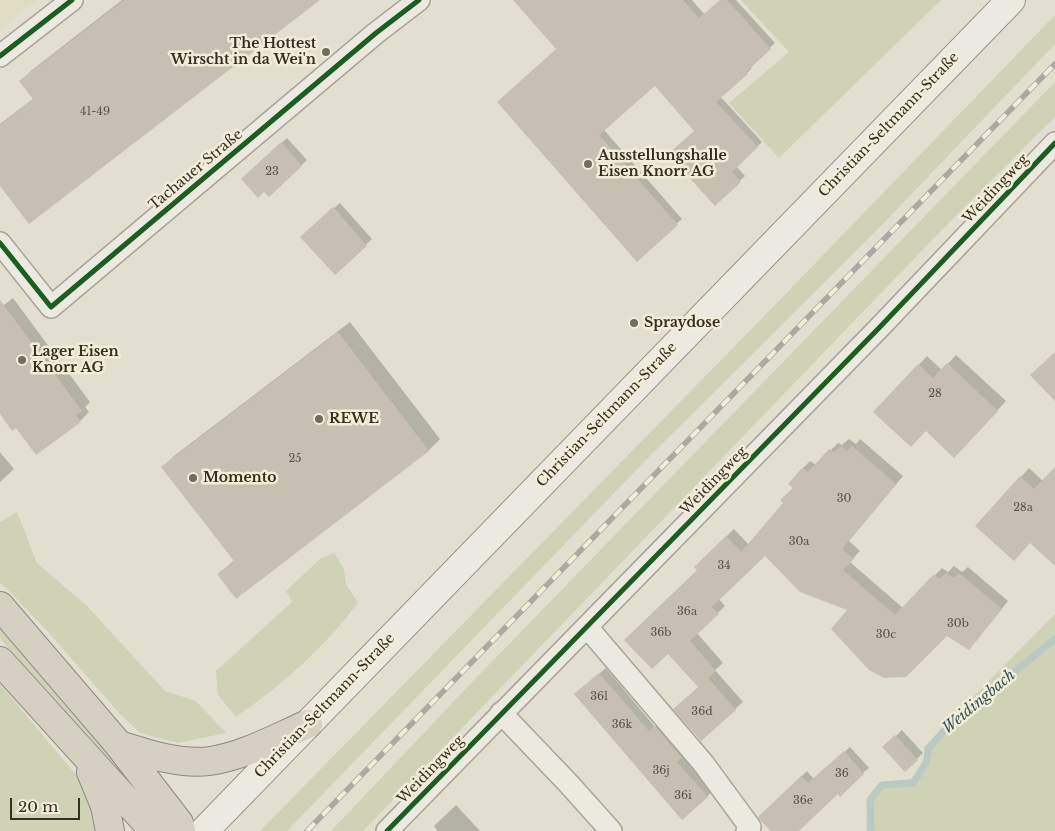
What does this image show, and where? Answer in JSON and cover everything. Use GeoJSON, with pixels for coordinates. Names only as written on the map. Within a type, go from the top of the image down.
{"type":"FeatureCollection","features":[{"type":"Feature","properties":{"kind":"highway"},"geometry":{"type":"LineString","coordinates":[[0,606],[119,744],[179,822],[181,831]]}},
{"type":"Feature","properties":{"kind":"highway"},"geometry":{"type":"LineString","coordinates":[[0,661],[154,831]]}},
{"type":"Feature","properties":{"kind":"highway"},"geometry":{"type":"LineString","coordinates":[[119,744],[149,754],[176,760],[209,761],[241,754],[308,724]]}},
{"type":"Feature","properties":{"kind":"highway"},"geometry":{"type":"LineString","coordinates":[[81,750],[105,806],[110,831]]}},
{"type":"Feature","properties":{"kind":"main road","name":"Christian-Seltmann-Straße"},"geometry":{"type":"LineString","coordinates":[[204,831],[1011,0]]}},
{"type":"Feature","properties":{"kind":"street"},"geometry":{"type":"LineString","coordinates":[[0,56],[72,0]]}},
{"type":"Feature","properties":{"kind":"street","name":"Tachauer Straße"},"geometry":{"type":"LineString","coordinates":[[0,243],[51,307],[376,33],[419,0]]}},
{"type":"Feature","properties":{"kind":"street","name":"Weidingweg"},"geometry":{"type":"LineString","coordinates":[[387,831],[878,329],[1055,143]]}},
{"type":"Feature","properties":{"kind":"street"},"geometry":{"type":"LineString","coordinates":[[587,627],[703,763],[750,827],[747,831]]}},
{"type":"Feature","properties":{"kind":"street"},"geometry":{"type":"LineString","coordinates":[[501,713],[611,831]]}},
{"type":"Feature","properties":{"kind":"shaded area"},"geometry":{"type":"Polygon","coordinates":[[[0,0],[37,0],[0,30],[0,0]]]}},
{"type":"Feature","properties":{"kind":"green space"},"geometry":{"type":"Polygon","coordinates":[[[741,0],[941,0],[779,158],[729,103],[789,52],[741,0]]]}},
{"type":"Feature","properties":{"kind":"green space"},"geometry":{"type":"Polygon","coordinates":[[[1055,15],[1055,44],[880,227],[648,458],[287,831],[260,831],[772,308],[1055,15]]]}},
{"type":"Feature","properties":{"kind":"green space"},"geometry":{"type":"Polygon","coordinates":[[[1055,82],[1055,117],[935,237],[363,831],[331,831],[476,678],[1055,82]]]}},
{"type":"Feature","properties":{"kind":"green space"},"geometry":{"type":"Polygon","coordinates":[[[17,512],[37,563],[88,607],[165,691],[196,701],[226,733],[178,743],[140,733],[120,714],[49,633],[0,583],[0,522],[17,512]]]}},
{"type":"Feature","properties":{"kind":"green space"},"geometry":{"type":"Polygon","coordinates":[[[334,553],[344,569],[346,584],[358,603],[345,620],[302,665],[236,717],[218,695],[216,671],[292,602],[286,591],[320,559],[334,553]]]}},
{"type":"Feature","properties":{"kind":"green space"},"geometry":{"type":"Polygon","coordinates":[[[1055,614],[1055,831],[866,831],[868,797],[881,782],[913,779],[924,763],[924,747],[1055,614]]]}},
{"type":"Feature","properties":{"kind":"green space"},"geometry":{"type":"Polygon","coordinates":[[[0,626],[134,779],[128,784],[92,746],[0,638],[0,626]]]}},
{"type":"Feature","properties":{"kind":"green space"},"geometry":{"type":"Polygon","coordinates":[[[0,684],[82,782],[93,808],[98,831],[0,831],[0,684]]]}},
{"type":"Feature","properties":{"kind":"building"},"geometry":{"type":"Polygon","coordinates":[[[124,0],[320,0],[29,224],[0,186],[0,125],[33,99],[19,81],[124,0]]]}},
{"type":"Feature","properties":{"kind":"building"},"geometry":{"type":"Polygon","coordinates":[[[513,0],[683,0],[699,18],[720,0],[727,0],[771,49],[746,72],[748,74],[716,102],[758,147],[732,172],[741,182],[715,206],[668,154],[694,131],[655,86],[599,135],[678,225],[637,262],[497,102],[556,49],[513,0]]]}},
{"type":"Feature","properties":{"kind":"building"},"geometry":{"type":"Polygon","coordinates":[[[281,142],[302,166],[269,197],[264,192],[258,198],[241,179],[281,142]]]}},
{"type":"Feature","properties":{"kind":"building"},"geometry":{"type":"Polygon","coordinates":[[[333,207],[367,246],[335,275],[300,237],[333,207]]]}},
{"type":"Feature","properties":{"kind":"building","name":"Lager Eisen Knorr AG"},"geometry":{"type":"Polygon","coordinates":[[[0,300],[82,411],[76,415],[81,422],[36,455],[16,428],[12,431],[0,414],[0,300]]]}},
{"type":"Feature","properties":{"kind":"building"},"geometry":{"type":"Polygon","coordinates":[[[338,332],[429,451],[236,599],[217,574],[234,561],[161,467],[338,332]]]}},
{"type":"Feature","properties":{"kind":"building"},"geometry":{"type":"Polygon","coordinates":[[[1055,352],[1055,401],[1030,375],[1055,352]]]}},
{"type":"Feature","properties":{"kind":"building"},"geometry":{"type":"Polygon","coordinates":[[[947,363],[998,411],[954,458],[926,431],[911,447],[873,412],[918,364],[933,378],[947,363]]]}},
{"type":"Feature","properties":{"kind":"building"},"geometry":{"type":"Polygon","coordinates":[[[841,446],[847,451],[852,446],[896,484],[842,549],[854,559],[843,570],[895,615],[933,575],[940,579],[946,573],[954,578],[959,573],[1002,609],[969,650],[947,636],[906,677],[884,678],[869,670],[831,629],[847,610],[800,592],[765,556],[712,607],[719,614],[690,641],[716,671],[708,678],[736,710],[701,741],[673,709],[704,682],[698,687],[668,654],[652,669],[624,640],[697,570],[694,567],[726,536],[741,552],[783,503],[780,500],[793,488],[788,484],[802,468],[808,472],[829,449],[834,452],[841,446]]]}},
{"type":"Feature","properties":{"kind":"building"},"geometry":{"type":"Polygon","coordinates":[[[1055,467],[1055,566],[1030,543],[1014,561],[975,526],[1020,476],[1034,489],[1055,467]]]}},
{"type":"Feature","properties":{"kind":"building"},"geometry":{"type":"Polygon","coordinates":[[[599,673],[649,731],[655,726],[682,758],[677,762],[708,797],[682,820],[574,694],[599,673]]]}},
{"type":"Feature","properties":{"kind":"building"},"geometry":{"type":"Polygon","coordinates":[[[895,735],[918,760],[905,772],[882,747],[895,735]]]}},
{"type":"Feature","properties":{"kind":"building"},"geometry":{"type":"Polygon","coordinates":[[[844,751],[864,774],[840,797],[838,794],[799,831],[771,831],[760,820],[758,817],[801,776],[808,783],[844,751]]]}},
{"type":"Feature","properties":{"kind":"waterway","name":"Weidingbach"},"geometry":{"type":"LineString","coordinates":[[871,831],[870,800],[882,785],[913,783],[926,763],[929,748],[950,724],[1055,639]]}},
{"type":"Feature","properties":{"kind":"railway"},"geometry":{"type":"LineString","coordinates":[[307,831],[1055,64]]}},
{"type":"Feature","properties":{"kind":"cycle path"},"geometry":{"type":"LineString","coordinates":[[0,56],[72,0]]}},
{"type":"Feature","properties":{"kind":"cycle path"},"geometry":{"type":"LineString","coordinates":[[0,243],[51,307],[376,33],[419,0]]}},
{"type":"Feature","properties":{"kind":"cycle path"},"geometry":{"type":"LineString","coordinates":[[387,831],[878,329],[1055,143]]}},
{"type":"Feature","properties":{"kind":"place","name":"The Hottest Wirscht in da Wei'n"},"geometry":{"type":"Point","coordinates":[326,52]}},
{"type":"Feature","properties":{"kind":"place","name":"Ausstellungshalle Eisen Knorr AG"},"geometry":{"type":"Point","coordinates":[588,164]}},
{"type":"Feature","properties":{"kind":"place","name":"Spraydose"},"geometry":{"type":"Point","coordinates":[634,323]}},
{"type":"Feature","properties":{"kind":"place","name":"Lager Eisen Knorr AG"},"geometry":{"type":"Point","coordinates":[22,360]}},
{"type":"Feature","properties":{"kind":"place","name":"REWE"},"geometry":{"type":"Point","coordinates":[319,419]}},
{"type":"Feature","properties":{"kind":"place","name":"Momento"},"geometry":{"type":"Point","coordinates":[193,478]}}]}
